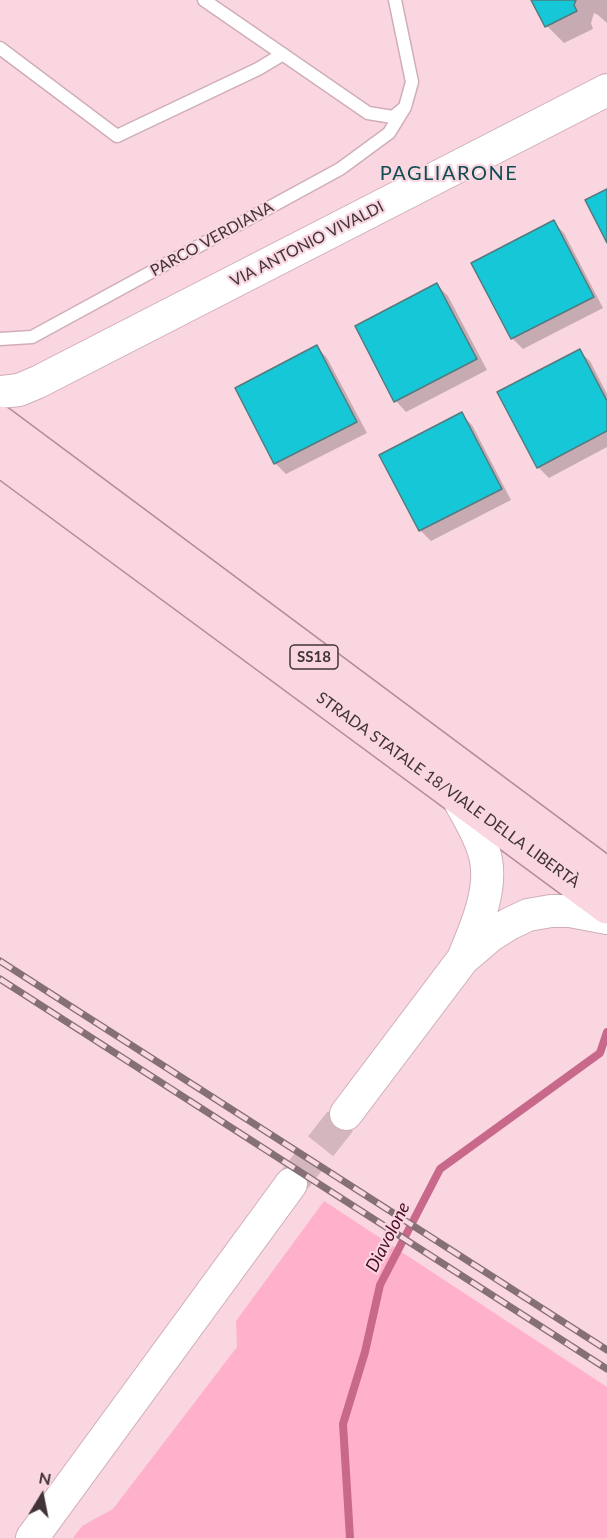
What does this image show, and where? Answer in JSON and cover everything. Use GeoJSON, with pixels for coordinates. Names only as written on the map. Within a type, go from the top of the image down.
{"type":"FeatureCollection","features":[{"type":"Feature","properties":{"kind":"main road","name":"STRADA STATALE 18/VIALE DELLA LIBERTÀ"},"geometry":{"type":"LineString","coordinates":[[7,440],[457,796],[607,907]]}},
{"type":"Feature","properties":{"kind":"main road","name":"STRADA STATALE 18/VIALE DELLA LIBERTÀ"},"geometry":{"type":"LineString","coordinates":[[7,440],[607,875]]}},
{"type":"Feature","properties":{"kind":"street","name":"VIA ANTONIO VIVALDI"},"geometry":{"type":"LineString","coordinates":[[0,392],[19,390],[38,382],[607,90]]}},
{"type":"Feature","properties":{"kind":"street"},"geometry":{"type":"LineString","coordinates":[[7,440],[38,382]]}},
{"type":"Feature","properties":{"kind":"street"},"geometry":{"type":"LineString","coordinates":[[457,796],[480,842],[486,860],[482,906],[463,959]]}},
{"type":"Feature","properties":{"kind":"street"},"geometry":{"type":"LineString","coordinates":[[346,1114],[463,959],[509,924],[528,915],[550,911],[570,911],[607,918]]}},
{"type":"Feature","properties":{"kind":"street"},"geometry":{"type":"LineString","coordinates":[[32,1538],[291,1184]]}},
{"type":"Feature","properties":{"kind":"lane"},"geometry":{"type":"LineString","coordinates":[[204,0],[368,113],[393,117],[405,107]]}},
{"type":"Feature","properties":{"kind":"lane","name":"PARCO VERDIANA"},"geometry":{"type":"LineString","coordinates":[[0,339],[32,337],[340,169],[389,134],[405,107],[412,82],[395,0]]}},
{"type":"Feature","properties":{"kind":"lane"},"geometry":{"type":"LineString","coordinates":[[0,48],[117,136],[258,69],[283,54]]}},
{"type":"Feature","properties":{"kind":"shaded area"},"geometry":{"type":"Polygon","coordinates":[[[324,1201],[607,1387],[607,1538],[73,1538],[82,1526],[113,1509],[237,1347],[236,1321],[324,1201]]]}},
{"type":"Feature","properties":{"kind":"building"},"geometry":{"type":"Polygon","coordinates":[[[531,0],[576,0],[574,5],[577,11],[545,27],[531,0]]]}},
{"type":"Feature","properties":{"kind":"building"},"geometry":{"type":"Polygon","coordinates":[[[607,189],[607,243],[585,200],[607,189]]]}},
{"type":"Feature","properties":{"kind":"building"},"geometry":{"type":"Polygon","coordinates":[[[554,220],[594,297],[511,339],[471,263],[554,220]]]}},
{"type":"Feature","properties":{"kind":"building"},"geometry":{"type":"Polygon","coordinates":[[[437,283],[477,359],[394,402],[355,326],[437,283]]]}},
{"type":"Feature","properties":{"kind":"building"},"geometry":{"type":"Polygon","coordinates":[[[317,345],[357,422],[274,464],[235,388],[317,345]]]}},
{"type":"Feature","properties":{"kind":"building"},"geometry":{"type":"Polygon","coordinates":[[[580,349],[607,401],[607,431],[537,468],[497,392],[580,349]]]}},
{"type":"Feature","properties":{"kind":"building"},"geometry":{"type":"Polygon","coordinates":[[[462,412],[502,489],[419,531],[379,455],[462,412]]]}},
{"type":"Feature","properties":{"kind":"waterway","name":"Diavolone"},"geometry":{"type":"LineString","coordinates":[[350,1538],[343,1424],[365,1352],[380,1285],[440,1169],[600,1053],[607,1032]]}},
{"type":"Feature","properties":{"kind":"tunnel"},"geometry":{"type":"LineString","coordinates":[[291,1184],[346,1114]]}},
{"type":"Feature","properties":{"kind":"railway"},"geometry":{"type":"LineString","coordinates":[[0,961],[607,1350]]}},
{"type":"Feature","properties":{"kind":"railway"},"geometry":{"type":"LineString","coordinates":[[0,979],[607,1369]]}},
{"type":"Feature","properties":{"kind":"district","name":"PAGLIARONE"},"geometry":{"type":"Point","coordinates":[449,174]}}]}
